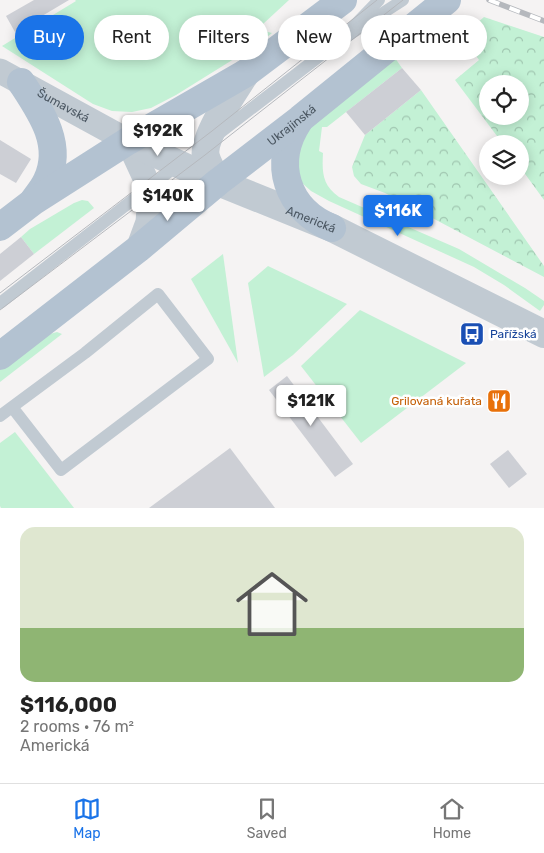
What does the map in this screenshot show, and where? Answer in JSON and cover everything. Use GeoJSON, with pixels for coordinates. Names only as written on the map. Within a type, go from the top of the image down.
{"type":"FeatureCollection","features":[{"type":"Feature","properties":{"kind":"main road"},"geometry":{"type":"LineString","coordinates":[[0,227],[34,201],[128,141],[246,73],[343,0]]}},
{"type":"Feature","properties":{"kind":"main road","name":"Ukrajinská"},"geometry":{"type":"LineString","coordinates":[[0,356],[138,249],[218,182],[300,119],[447,0]]}},
{"type":"Feature","properties":{"kind":"main road"},"geometry":{"type":"LineString","coordinates":[[10,76],[46,123],[54,158],[47,180],[34,201]]}},
{"type":"Feature","properties":{"kind":"main road"},"geometry":{"type":"LineString","coordinates":[[300,119],[290,136],[285,156],[288,182],[299,206],[320,223],[332,228]]}},
{"type":"Feature","properties":{"kind":"street"},"geometry":{"type":"LineString","coordinates":[[192,154],[212,131],[223,109],[246,73]]}},
{"type":"Feature","properties":{"kind":"street","name":"Šumavská"},"geometry":{"type":"LineString","coordinates":[[10,76],[128,141]]}},
{"type":"Feature","properties":{"kind":"street"},"geometry":{"type":"LineString","coordinates":[[128,141],[205,155],[218,182]]}},
{"type":"Feature","properties":{"kind":"street"},"geometry":{"type":"LineString","coordinates":[[128,141],[149,188],[148,222],[138,249]]}},
{"type":"Feature","properties":{"kind":"street","name":"Americká"},"geometry":{"type":"LineString","coordinates":[[218,182],[332,228],[544,334]]}},
{"type":"Feature","properties":{"kind":"lane"},"geometry":{"type":"LineString","coordinates":[[351,29],[379,0]]}},
{"type":"Feature","properties":{"kind":"lane"},"geometry":{"type":"LineString","coordinates":[[351,34],[403,0]]}},
{"type":"Feature","properties":{"kind":"lane"},"geometry":{"type":"LineString","coordinates":[[0,302],[315,60]]}},
{"type":"Feature","properties":{"kind":"lane"},"geometry":{"type":"LineString","coordinates":[[0,416],[158,294],[208,359],[61,470],[12,407]]}},
{"type":"Feature","properties":{"kind":"green space"},"geometry":{"type":"Polygon","coordinates":[[[289,0],[268,19],[268,15],[179,15],[179,60],[232,60],[176,95],[151,108],[132,112],[112,111],[93,104],[24,60],[84,60],[84,15],[53,15],[76,1],[289,0]]]}},
{"type":"Feature","properties":{"kind":"green space"},"geometry":{"type":"Polygon","coordinates":[[[487,18],[544,37],[544,200],[529,179],[529,135],[496,135],[489,125],[529,125],[529,75],[479,75],[479,112],[455,80],[479,60],[487,60],[487,18]]]}},
{"type":"Feature","properties":{"kind":"green space"},"geometry":{"type":"Polygon","coordinates":[[[15,38],[15,54],[2,46],[15,38]]]}},
{"type":"Feature","properties":{"kind":"green space"},"geometry":{"type":"Polygon","coordinates":[[[392,60],[396,60],[402,68],[327,127],[322,127],[319,151],[323,153],[323,172],[326,183],[339,197],[459,249],[525,288],[544,301],[540,311],[504,285],[474,267],[311,191],[302,183],[294,160],[297,136],[392,60]]]}},
{"type":"Feature","properties":{"kind":"green space"},"geometry":{"type":"Polygon","coordinates":[[[421,90],[479,173],[479,185],[487,185],[544,266],[544,277],[385,193],[361,184],[354,176],[352,167],[365,135],[421,90]]]}},
{"type":"Feature","properties":{"kind":"green space"},"geometry":{"type":"Polygon","coordinates":[[[82,200],[88,201],[94,208],[34,254],[21,237],[30,229],[82,200]]]}},
{"type":"Feature","properties":{"kind":"green space"},"geometry":{"type":"Polygon","coordinates":[[[223,254],[238,363],[191,279],[223,254]]]}},
{"type":"Feature","properties":{"kind":"green space"},"geometry":{"type":"Polygon","coordinates":[[[268,266],[347,304],[293,355],[264,377],[248,283],[268,266]]]}},
{"type":"Feature","properties":{"kind":"green space"},"geometry":{"type":"Polygon","coordinates":[[[360,310],[466,363],[361,443],[301,366],[360,310]]]}},
{"type":"Feature","properties":{"kind":"green space"},"geometry":{"type":"Polygon","coordinates":[[[57,332],[62,334],[0,382],[0,370],[50,334],[57,332]]]}},
{"type":"Feature","properties":{"kind":"green space"},"geometry":{"type":"Polygon","coordinates":[[[15,432],[74,508],[1,508],[0,443],[15,432]]]}},
{"type":"Feature","properties":{"kind":"building"},"geometry":{"type":"Polygon","coordinates":[[[34,0],[69,0],[44,15],[15,15],[15,32],[6,16],[34,0]]]}},
{"type":"Feature","properties":{"kind":"building"},"geometry":{"type":"Polygon","coordinates":[[[402,68],[421,90],[365,135],[346,112],[402,68]]]}},
{"type":"Feature","properties":{"kind":"building"},"geometry":{"type":"Polygon","coordinates":[[[0,140],[31,159],[16,183],[0,174],[0,140]]]}},
{"type":"Feature","properties":{"kind":"building"},"geometry":{"type":"Polygon","coordinates":[[[21,237],[34,254],[0,281],[0,254],[21,237]]]}},
{"type":"Feature","properties":{"kind":"building"},"geometry":{"type":"Polygon","coordinates":[[[287,376],[353,464],[335,477],[269,390],[287,376]]]}},
{"type":"Feature","properties":{"kind":"building"},"geometry":{"type":"Polygon","coordinates":[[[230,448],[275,508],[149,508],[230,448]]]}},
{"type":"Feature","properties":{"kind":"building"},"geometry":{"type":"Polygon","coordinates":[[[508,450],[527,474],[509,488],[490,464],[508,450]]]}},
{"type":"Feature","properties":{"kind":"tram line"},"geometry":{"type":"LineString","coordinates":[[0,293],[212,131],[377,0]]}},
{"type":"Feature","properties":{"kind":"tram line"},"geometry":{"type":"LineString","coordinates":[[0,310],[205,155],[403,0]]}},
{"type":"Feature","properties":{"kind":"railway"},"geometry":{"type":"LineString","coordinates":[[489,0],[544,21]]}},
{"type":"Feature","properties":{"kind":"place","name":"Pařížská"},"geometry":{"type":"Point","coordinates":[472,334]}},
{"type":"Feature","properties":{"kind":"place","name":"Grilovaná kuřata"},"geometry":{"type":"Point","coordinates":[499,401]}}]}
